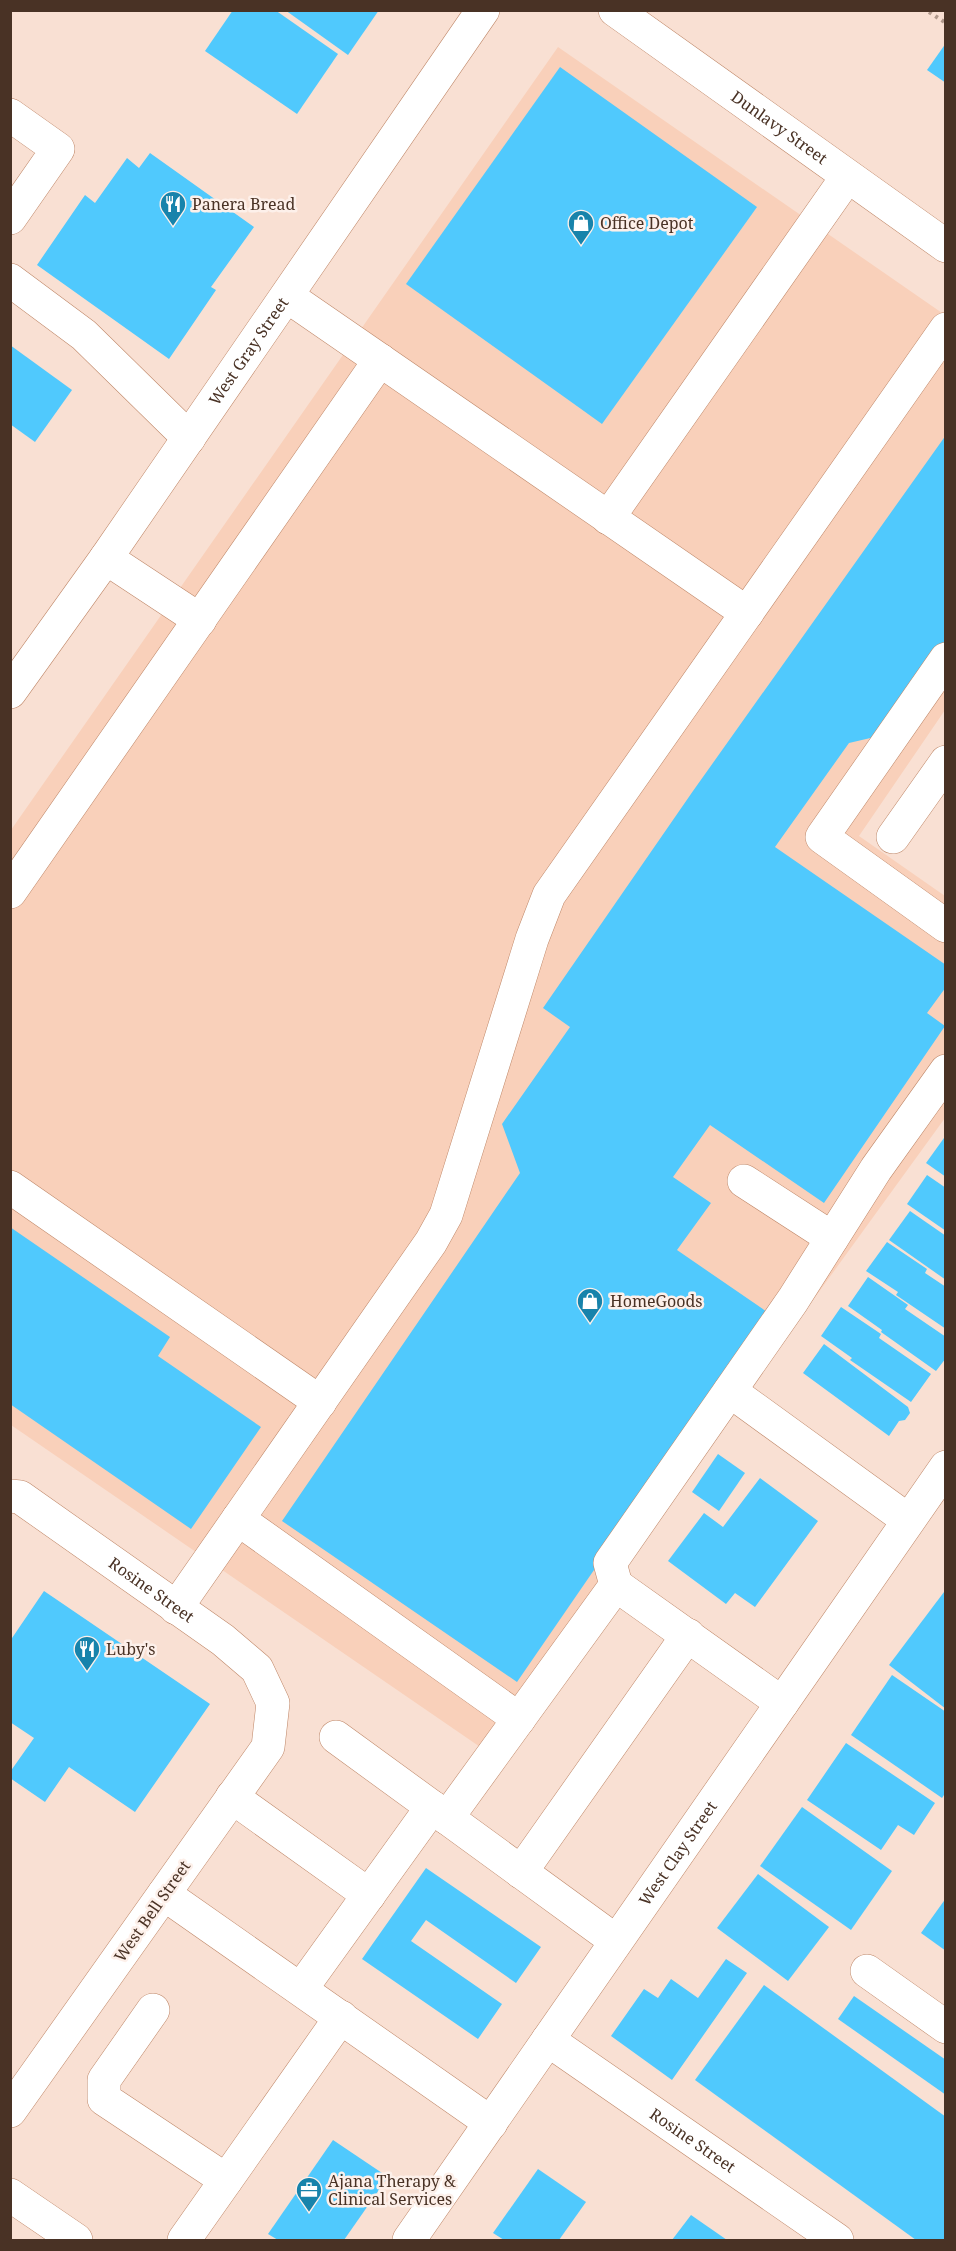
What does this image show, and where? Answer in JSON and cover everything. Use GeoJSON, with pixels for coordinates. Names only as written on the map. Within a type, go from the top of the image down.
{"type":"FeatureCollection","features":[{"type":"Feature","properties":{"kind":"street","name":"West Gray Street"},"geometry":{"type":"LineString","coordinates":[[10,692],[106,558],[483,10]]}},
{"type":"Feature","properties":{"kind":"street","name":"Dunlavy Street"},"geometry":{"type":"LineString","coordinates":[[615,10],[945,246]]}},
{"type":"Feature","properties":{"kind":"street"},"geometry":{"type":"LineString","coordinates":[[10,115],[58,149],[10,218]]}},
{"type":"Feature","properties":{"kind":"street"},"geometry":{"type":"LineString","coordinates":[[608,518],[847,177]]}},
{"type":"Feature","properties":{"kind":"street"},"geometry":{"type":"LineString","coordinates":[[10,280],[84,335],[189,438]]}},
{"type":"Feature","properties":{"kind":"street"},"geometry":{"type":"LineString","coordinates":[[287,296],[747,613]]}},
{"type":"Feature","properties":{"kind":"street"},"geometry":{"type":"LineString","coordinates":[[176,1608],[431,1242],[446,1215],[538,919],[549,895],[945,329]]}},
{"type":"Feature","properties":{"kind":"street"},"geometry":{"type":"LineString","coordinates":[[10,892],[380,360]]}},
{"type":"Feature","properties":{"kind":"street"},"geometry":{"type":"LineString","coordinates":[[106,558],[200,620]]}},
{"type":"Feature","properties":{"kind":"street"},"geometry":{"type":"LineString","coordinates":[[945,659],[822,837],[945,926]]}},
{"type":"Feature","properties":{"kind":"street"},"geometry":{"type":"LineString","coordinates":[[893,837],[945,762]]}},
{"type":"Feature","properties":{"kind":"street"},"geometry":{"type":"LineString","coordinates":[[782,1703],[616,1585],[610,1563],[793,1300],[876,1169],[945,1071]]}},
{"type":"Feature","properties":{"kind":"street"},"geometry":{"type":"LineString","coordinates":[[744,1181],[832,1238]]}},
{"type":"Feature","properties":{"kind":"street"},"geometry":{"type":"LineString","coordinates":[[10,1187],[320,1402]]}},
{"type":"Feature","properties":{"kind":"street"},"geometry":{"type":"LineString","coordinates":[[730,1390],[926,1512]]}},
{"type":"Feature","properties":{"kind":"street","name":"West Clay Street"},"geometry":{"type":"LineString","coordinates":[[409,2241],[782,1703],[926,1512],[945,1467]]}},
{"type":"Feature","properties":{"kind":"street","name":"Rosine Street"},"geometry":{"type":"LineString","coordinates":[[10,1496],[20,1497],[223,1640],[257,1669],[273,1703]]}},
{"type":"Feature","properties":{"kind":"street"},"geometry":{"type":"LineString","coordinates":[[238,1520],[519,1719]]}},
{"type":"Feature","properties":{"kind":"street"},"geometry":{"type":"LineString","coordinates":[[301,1989],[369,1895],[519,1719],[616,1585]]}},
{"type":"Feature","properties":{"kind":"street"},"geometry":{"type":"LineString","coordinates":[[521,1872],[688,1635]]}},
{"type":"Feature","properties":{"kind":"street","name":"West Bell Street"},"geometry":{"type":"LineString","coordinates":[[10,2112],[268,1747],[273,1703]]}},
{"type":"Feature","properties":{"kind":"street"},"geometry":{"type":"LineString","coordinates":[[336,1737],[616,1941]]}},
{"type":"Feature","properties":{"kind":"street"},"geometry":{"type":"LineString","coordinates":[[232,1797],[369,1895]]}},
{"type":"Feature","properties":{"kind":"street"},"geometry":{"type":"LineString","coordinates":[[164,1894],[491,2123]]}},
{"type":"Feature","properties":{"kind":"street"},"geometry":{"type":"LineString","coordinates":[[867,1971],[945,2027]]}},
{"type":"Feature","properties":{"kind":"street"},"geometry":{"type":"LineString","coordinates":[[153,2010],[104,2080],[104,2099],[226,2180]]}},
{"type":"Feature","properties":{"kind":"street"},"geometry":{"type":"LineString","coordinates":[[184,2241],[340,2017]]}},
{"type":"Feature","properties":{"kind":"street","name":"Rosine Street"},"geometry":{"type":"LineString","coordinates":[[548,2040],[837,2241]]}},
{"type":"Feature","properties":{"kind":"street"},"geometry":{"type":"LineString","coordinates":[[10,2195],[76,2241]]}},
{"type":"Feature","properties":{"kind":"path"},"geometry":{"type":"LineString","coordinates":[[929,12],[945,23]]}},
{"type":"Feature","properties":{"kind":"shaded area"},"geometry":{"type":"Polygon","coordinates":[[[558,47],[945,315],[945,710],[859,836],[945,896],[945,1118],[486,1751],[11,1425],[11,830],[558,47]]]}},
{"type":"Feature","properties":{"kind":"building"},"geometry":{"type":"Polygon","coordinates":[[[233,10],[275,10],[338,54],[297,114],[205,51],[233,10]]]}},
{"type":"Feature","properties":{"kind":"building"},"geometry":{"type":"Polygon","coordinates":[[[285,10],[379,10],[348,55],[285,10]]]}},
{"type":"Feature","properties":{"kind":"building"},"geometry":{"type":"Polygon","coordinates":[[[946,43],[946,83],[927,70],[946,43]]]}},
{"type":"Feature","properties":{"kind":"building","name":"Office Depot"},"geometry":{"type":"Polygon","coordinates":[[[560,67],[757,207],[602,424],[406,284],[560,67]]]}},
{"type":"Feature","properties":{"kind":"building"},"geometry":{"type":"Polygon","coordinates":[[[150,153],[254,227],[211,287],[216,290],[169,359],[37,265],[85,195],[95,203],[127,158],[139,168],[150,153]]]}},
{"type":"Feature","properties":{"kind":"building"},"geometry":{"type":"Polygon","coordinates":[[[10,345],[72,390],[35,442],[10,424],[10,345]]]}},
{"type":"Feature","properties":{"kind":"building"},"geometry":{"type":"Polygon","coordinates":[[[946,435],[946,641],[879,736],[849,743],[775,847],[946,965],[946,987],[927,1013],[945,1026],[824,1203],[710,1125],[673,1177],[711,1203],[677,1250],[770,1314],[517,1682],[282,1521],[520,1173],[502,1124],[570,1027],[543,1008],[693,791],[946,435]]]}},
{"type":"Feature","properties":{"kind":"building"},"geometry":{"type":"Polygon","coordinates":[[[944,1138],[946,1139],[946,1177],[926,1163],[944,1138]]]}},
{"type":"Feature","properties":{"kind":"building"},"geometry":{"type":"Polygon","coordinates":[[[927,1175],[946,1188],[946,1231],[907,1204],[927,1175]]]}},
{"type":"Feature","properties":{"kind":"building"},"geometry":{"type":"Polygon","coordinates":[[[910,1211],[946,1236],[946,1280],[889,1240],[910,1211]]]}},
{"type":"Feature","properties":{"kind":"building"},"geometry":{"type":"Polygon","coordinates":[[[10,1227],[170,1337],[158,1356],[261,1427],[191,1529],[10,1404],[10,1227]]]}},
{"type":"Feature","properties":{"kind":"building"},"geometry":{"type":"Polygon","coordinates":[[[887,1242],[927,1269],[925,1273],[946,1287],[946,1329],[896,1295],[898,1292],[866,1271],[887,1242]]]}},
{"type":"Feature","properties":{"kind":"building"},"geometry":{"type":"Polygon","coordinates":[[[868,1277],[908,1305],[905,1309],[946,1337],[946,1358],[936,1371],[848,1306],[868,1277]]]}},
{"type":"Feature","properties":{"kind":"building"},"geometry":{"type":"Polygon","coordinates":[[[841,1307],[881,1334],[879,1338],[931,1374],[911,1402],[850,1360],[852,1358],[821,1336],[841,1307]]]}},
{"type":"Feature","properties":{"kind":"building"},"geometry":{"type":"Polygon","coordinates":[[[824,1344],[908,1407],[910,1413],[905,1420],[899,1421],[889,1436],[803,1373],[824,1344]]]}},
{"type":"Feature","properties":{"kind":"building"},"geometry":{"type":"Polygon","coordinates":[[[718,1454],[745,1473],[719,1511],[692,1492],[718,1454]]]}},
{"type":"Feature","properties":{"kind":"building"},"geometry":{"type":"Polygon","coordinates":[[[760,1478],[818,1521],[755,1607],[735,1593],[726,1604],[668,1561],[704,1513],[723,1527],[760,1478]]]}},
{"type":"Feature","properties":{"kind":"building","name":"Luby's"},"geometry":{"type":"Polygon","coordinates":[[[44,1591],[210,1704],[135,1812],[69,1767],[45,1802],[10,1778],[10,1772],[34,1738],[10,1722],[10,1641],[44,1591]]]}},
{"type":"Feature","properties":{"kind":"building"},"geometry":{"type":"Polygon","coordinates":[[[944,1592],[946,1594],[946,1709],[889,1665],[944,1592]]]}},
{"type":"Feature","properties":{"kind":"building"},"geometry":{"type":"Polygon","coordinates":[[[892,1675],[946,1712],[946,1792],[942,1798],[851,1735],[892,1675]]]}},
{"type":"Feature","properties":{"kind":"building"},"geometry":{"type":"Polygon","coordinates":[[[846,1743],[935,1803],[914,1835],[898,1825],[881,1850],[807,1800],[846,1743]]]}},
{"type":"Feature","properties":{"kind":"building"},"geometry":{"type":"Polygon","coordinates":[[[802,1807],[892,1871],[851,1930],[760,1866],[802,1807]]]}},
{"type":"Feature","properties":{"kind":"building"},"geometry":{"type":"Polygon","coordinates":[[[426,1868],[541,1947],[516,1983],[426,1920],[411,1941],[502,2004],[478,2039],[362,1959],[426,1868]]]}},
{"type":"Feature","properties":{"kind":"building"},"geometry":{"type":"Polygon","coordinates":[[[758,1874],[829,1927],[788,1981],[717,1928],[758,1874]]]}},
{"type":"Feature","properties":{"kind":"building"},"geometry":{"type":"Polygon","coordinates":[[[946,1898],[946,1951],[921,1933],[946,1898]]]}},
{"type":"Feature","properties":{"kind":"building"},"geometry":{"type":"Polygon","coordinates":[[[726,1959],[747,1973],[672,2080],[611,2036],[644,1989],[658,1998],[671,1979],[698,1998],[726,1959]]]}},
{"type":"Feature","properties":{"kind":"building"},"geometry":{"type":"Polygon","coordinates":[[[764,1985],[946,2117],[945,2240],[916,2240],[695,2080],[764,1985]]]}},
{"type":"Feature","properties":{"kind":"building"},"geometry":{"type":"Polygon","coordinates":[[[854,1996],[946,2060],[946,2095],[838,2019],[854,1996]]]}},
{"type":"Feature","properties":{"kind":"building"},"geometry":{"type":"Polygon","coordinates":[[[333,2140],[388,2177],[344,2240],[278,2240],[268,2234],[333,2140]]]}},
{"type":"Feature","properties":{"kind":"building"},"geometry":{"type":"Polygon","coordinates":[[[538,2169],[586,2202],[559,2240],[504,2240],[493,2233],[538,2169]]]}},
{"type":"Feature","properties":{"kind":"building"},"geometry":{"type":"Polygon","coordinates":[[[691,2215],[727,2240],[672,2240],[691,2215]]]}},
{"type":"Feature","properties":{"kind":"place","name":"Panera Bread"},"geometry":{"type":"Point","coordinates":[173,227]}},
{"type":"Feature","properties":{"kind":"place","name":"Office Depot"},"geometry":{"type":"Point","coordinates":[581,246]}},
{"type":"Feature","properties":{"kind":"place","name":"HomeGoods"},"geometry":{"type":"Point","coordinates":[590,1324]}},
{"type":"Feature","properties":{"kind":"place","name":"Luby's"},"geometry":{"type":"Point","coordinates":[87,1672]}},
{"type":"Feature","properties":{"kind":"place","name":"Ajana Therapy & Clinical Services"},"geometry":{"type":"Point","coordinates":[309,2213]}}]}
